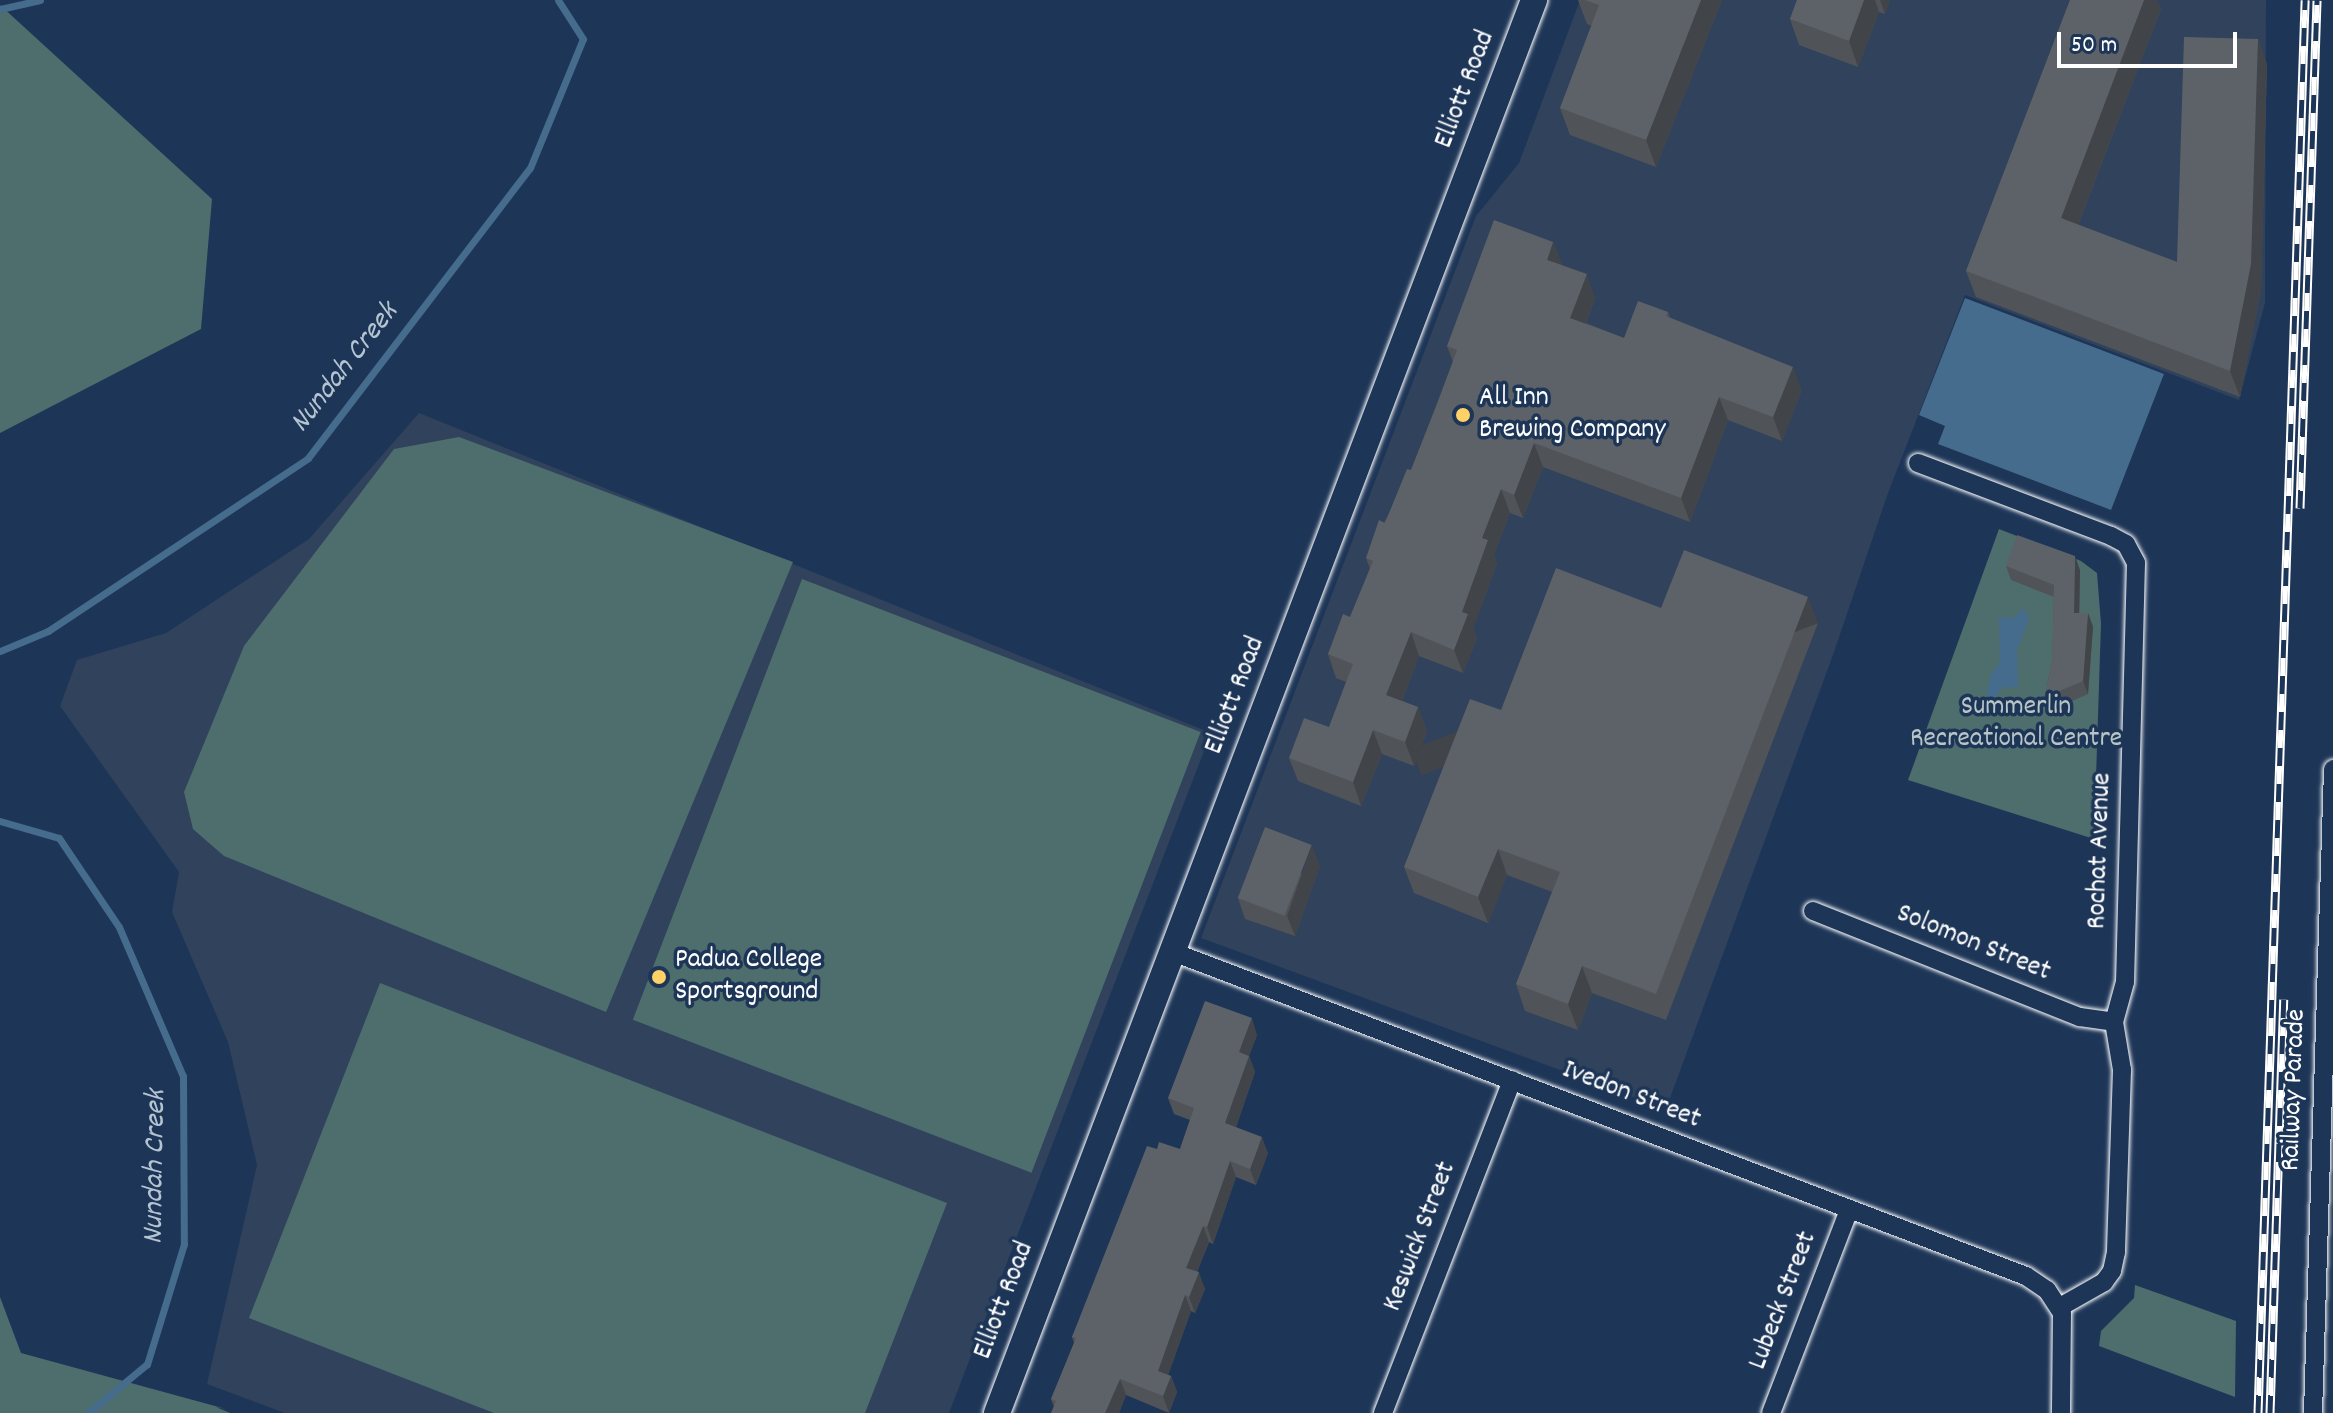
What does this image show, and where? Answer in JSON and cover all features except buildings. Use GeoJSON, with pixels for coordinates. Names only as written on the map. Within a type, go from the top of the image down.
{"type":"FeatureCollection","features":[{"type":"Feature","properties":{"kind":"street","name":"Elliott Road"},"geometry":{"type":"LineString","coordinates":[[997,1413],[1534,0]]}},
{"type":"Feature","properties":{"kind":"street","name":"Rochat Avenue"},"geometry":{"type":"LineString","coordinates":[[1918,463],[2111,536],[2126,544],[2137,569],[2125,982],[2114,1022],[2122,1070],[2114,1264],[2099,1287],[2060,1307]]}},
{"type":"Feature","properties":{"kind":"street","name":"Railway Parade"},"geometry":{"type":"LineString","coordinates":[[2313,1404],[2330,955],[2333,769]]}},
{"type":"Feature","properties":{"kind":"street","name":"Solomon Street"},"geometry":{"type":"LineString","coordinates":[[1813,911],[2080,1017],[2114,1022]]}},
{"type":"Feature","properties":{"kind":"street","name":"Ivedon Street"},"geometry":{"type":"LineString","coordinates":[[1173,952],[2026,1276],[2047,1290],[2060,1307]]}},
{"type":"Feature","properties":{"kind":"street","name":"Keswick Street"},"geometry":{"type":"LineString","coordinates":[[1383,1413],[1512,1080]]}},
{"type":"Feature","properties":{"kind":"street","name":"Lubeck Street"},"geometry":{"type":"LineString","coordinates":[[1771,1413],[1849,1210]]}},
{"type":"Feature","properties":{"kind":"street"},"geometry":{"type":"LineString","coordinates":[[2060,1307],[2064,1328],[2061,1413]]}},
{"type":"Feature","properties":{"kind":"street"},"geometry":{"type":"LineString","coordinates":[[2313,1404],[2333,1399]]}},
{"type":"Feature","properties":{"kind":"shaded area"},"geometry":{"type":"Polygon","coordinates":[[[1580,0],[2266,0],[2265,303],[2239,400],[1965,295],[1888,493],[1833,655],[1666,1109],[1201,938],[1476,216],[1519,163],[1580,0]]]}},
{"type":"Feature","properties":{"kind":"shaded area"},"geometry":{"type":"Polygon","coordinates":[[[1965,298],[2164,374],[2111,510],[1938,444],[1945,426],[1919,415],[1965,298]]]}},
{"type":"Feature","properties":{"kind":"shaded area","name":"Padua College Sportsground"},"geometry":{"type":"Polygon","coordinates":[[[419,413],[1211,733],[949,1413],[285,1413],[207,1384],[257,1165],[228,1042],[172,912],[179,872],[60,706],[77,660],[166,633],[309,539],[419,413]]]}},
{"type":"Feature","properties":{"kind":"shaded area"},"geometry":{"type":"Polygon","coordinates":[[[2023,608],[2029,619],[2017,649],[2018,687],[2002,688],[1994,699],[1987,696],[1990,677],[2000,662],[1999,618],[2016,617],[2023,608]]]}},
{"type":"Feature","properties":{"kind":"green space"},"geometry":{"type":"Polygon","coordinates":[[[0,5],[212,199],[201,329],[0,433],[0,5]]]}},
{"type":"Feature","properties":{"kind":"green space"},"geometry":{"type":"Polygon","coordinates":[[[459,437],[793,562],[606,1012],[224,856],[193,829],[184,792],[244,646],[394,449],[459,437]]]}},
{"type":"Feature","properties":{"kind":"green space","name":"Summerlin Recreational Centre"},"geometry":{"type":"Polygon","coordinates":[[[1999,529],[2081,561],[2097,573],[2101,624],[2094,839],[1908,780],[1999,529]]]}},
{"type":"Feature","properties":{"kind":"green space"},"geometry":{"type":"Polygon","coordinates":[[[802,579],[1201,732],[1031,1173],[633,1020],[802,579]]]}},
{"type":"Feature","properties":{"kind":"green space"},"geometry":{"type":"Polygon","coordinates":[[[380,983],[947,1203],[865,1413],[494,1413],[249,1318],[380,983]]]}},
{"type":"Feature","properties":{"kind":"green space"},"geometry":{"type":"Polygon","coordinates":[[[2135,1285],[2236,1321],[2235,1397],[2099,1346],[2101,1331],[2134,1298],[2135,1285]]]}},
{"type":"Feature","properties":{"kind":"green space"},"geometry":{"type":"Polygon","coordinates":[[[0,1297],[21,1353],[226,1409],[216,1407],[230,1413],[0,1413],[0,1297]]]}},
{"type":"Feature","properties":{"kind":"waterway","name":"Nundah Creek"},"geometry":{"type":"LineString","coordinates":[[0,9],[40,0]]}},
{"type":"Feature","properties":{"kind":"waterway","name":"Nundah Creek"},"geometry":{"type":"LineString","coordinates":[[0,651],[48,631],[308,458],[530,168],[583,39],[558,0]]}},
{"type":"Feature","properties":{"kind":"waterway","name":"Nundah Creek"},"geometry":{"type":"LineString","coordinates":[[0,821],[59,838],[119,927],[183,1076],[184,1244],[147,1364],[88,1413]]}},
{"type":"Feature","properties":{"kind":"railway"},"geometry":{"type":"LineString","coordinates":[[2258,1413],[2305,0]]}},
{"type":"Feature","properties":{"kind":"railway"},"geometry":{"type":"LineString","coordinates":[[2300,508],[2317,0]]}},
{"type":"Feature","properties":{"kind":"railway"},"geometry":{"type":"LineString","coordinates":[[2270,1413],[2284,999]]}},
{"type":"Feature","properties":{"kind":"place","name":"All Inn Brewing Company"},"geometry":{"type":"Point","coordinates":[1463,415]}},
{"type":"Feature","properties":{"kind":"place","name":"Padua College Sportsground"},"geometry":{"type":"Point","coordinates":[659,977]}}]}
